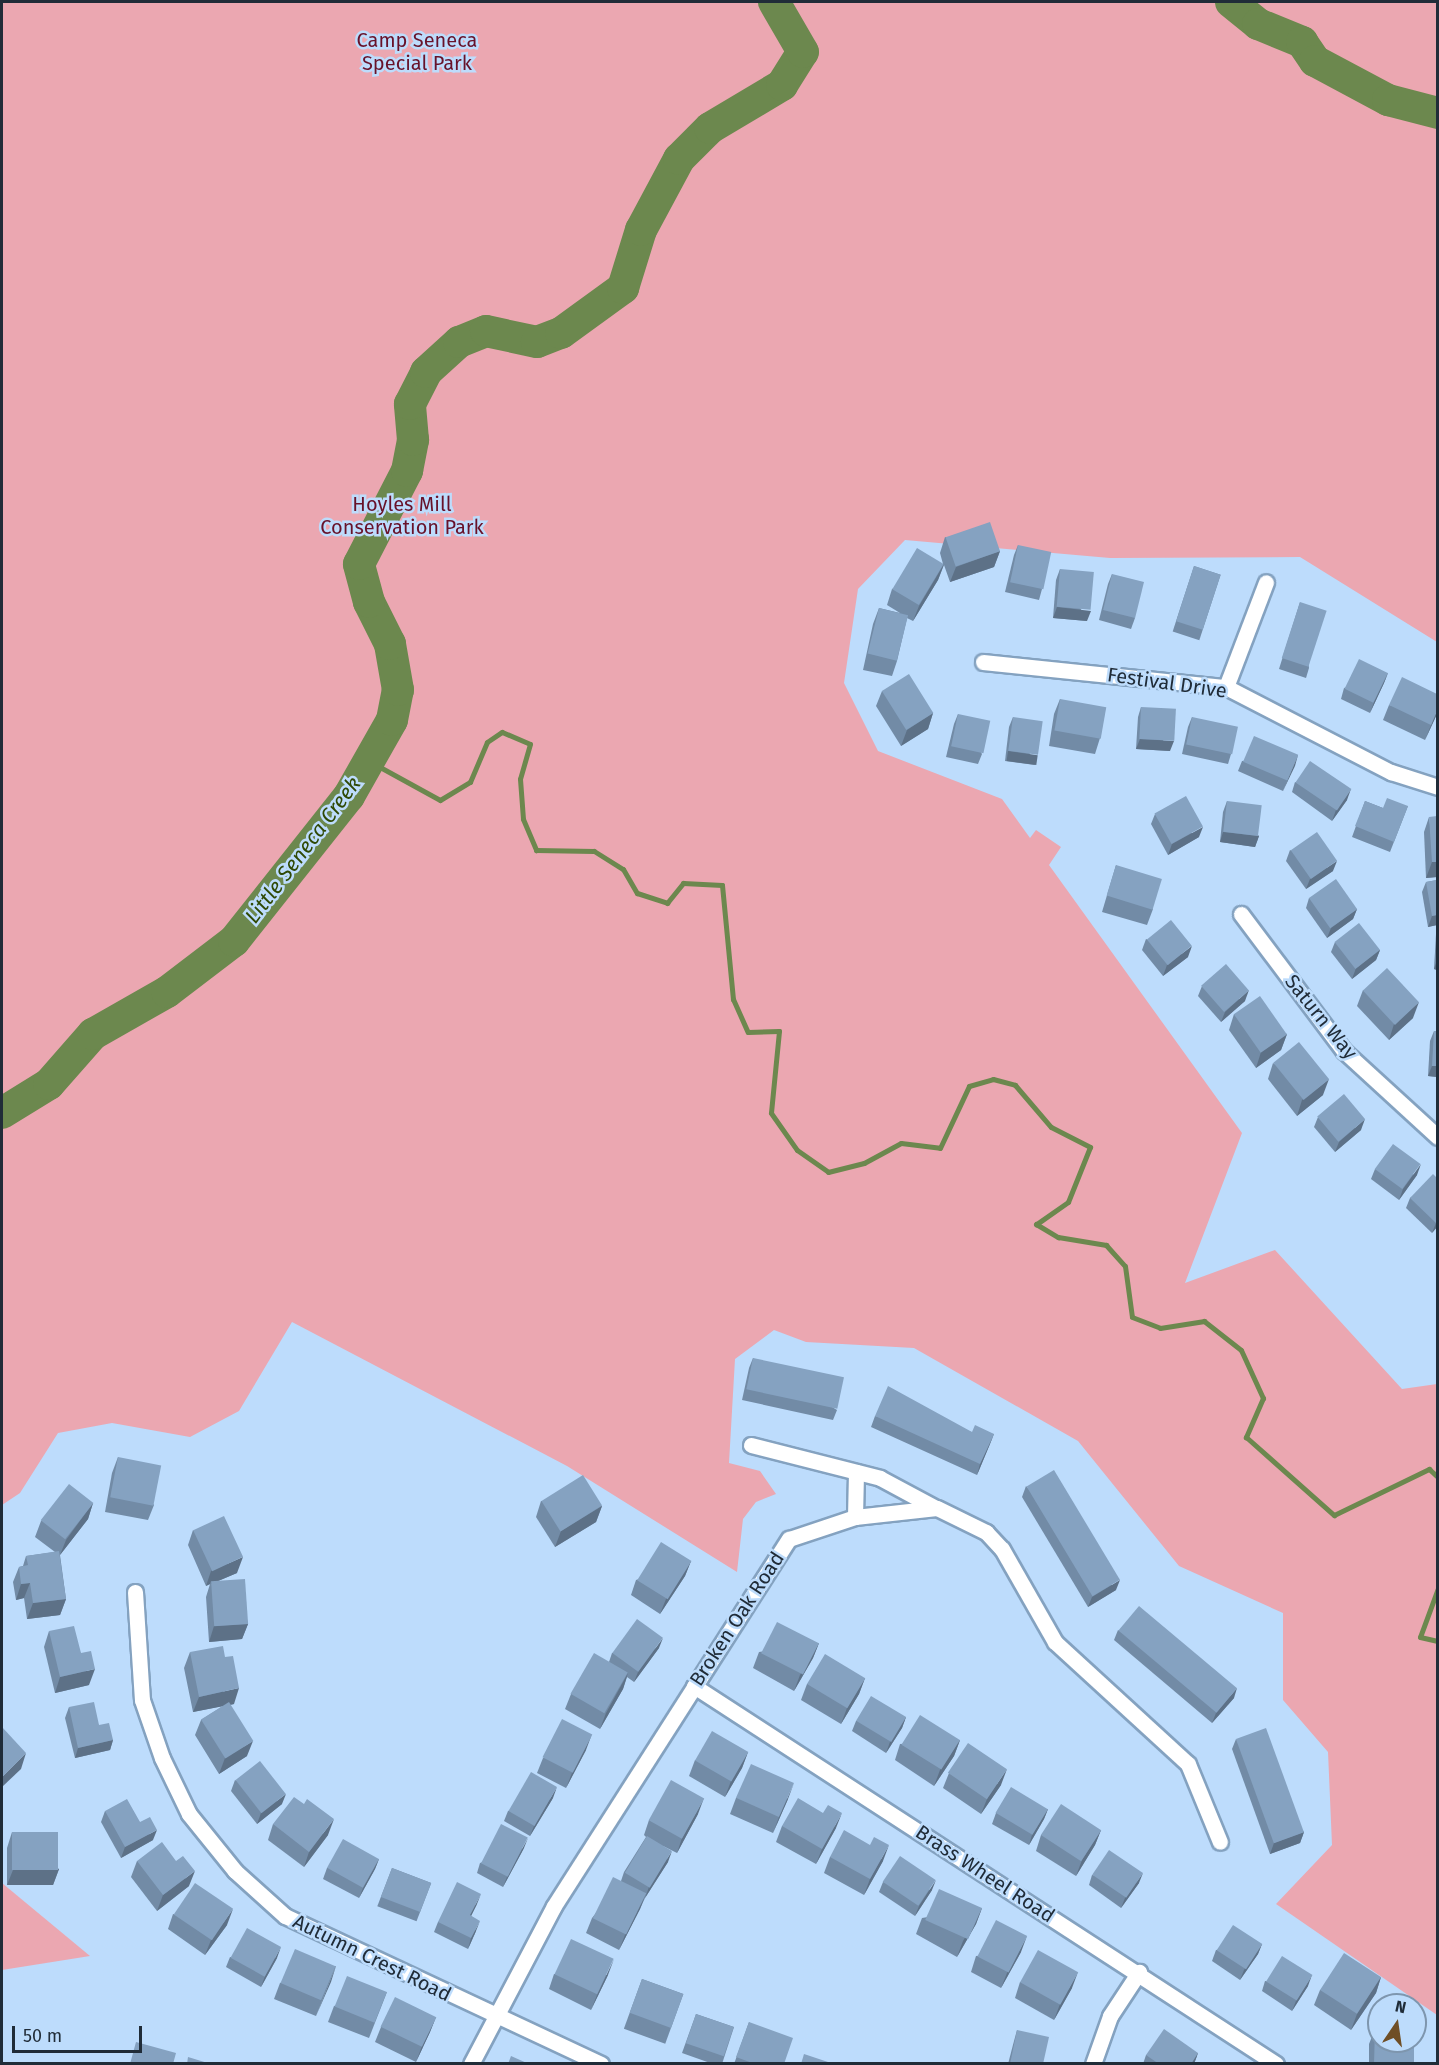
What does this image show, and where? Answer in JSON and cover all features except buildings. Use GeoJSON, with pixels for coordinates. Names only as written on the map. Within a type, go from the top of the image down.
{"type":"FeatureCollection","features":[{"type":"Feature","properties":{"kind":"street"},"geometry":{"type":"LineString","coordinates":[[1226,687],[1266,582]]}},
{"type":"Feature","properties":{"kind":"street","name":"Festival Drive"},"geometry":{"type":"LineString","coordinates":[[983,662],[1226,687],[1391,772],[1437,787]]}},
{"type":"Feature","properties":{"kind":"street","name":"Saturn Way"},"geometry":{"type":"LineString","coordinates":[[1241,914],[1344,1051],[1437,1137]]}},
{"type":"Feature","properties":{"kind":"street"},"geometry":{"type":"LineString","coordinates":[[751,1445],[880,1478],[986,1532],[1002,1548],[1055,1642],[1188,1764],[1220,1842]]}},
{"type":"Feature","properties":{"kind":"street"},"geometry":{"type":"LineString","coordinates":[[855,1517],[856,1472]]}},
{"type":"Feature","properties":{"kind":"street","name":"Broken Oak Road"},"geometry":{"type":"LineString","coordinates":[[471,2064],[493,2017],[554,1906],[789,1539],[855,1517],[937,1508]]}},
{"type":"Feature","properties":{"kind":"street","name":"Autumn Crest Road"},"geometry":{"type":"LineString","coordinates":[[135,1592],[142,1700],[160,1755],[189,1814],[235,1871],[285,1916],[493,2017],[601,2064]]}},
{"type":"Feature","properties":{"kind":"street","name":"Brass Wheel Road"},"geometry":{"type":"LineString","coordinates":[[694,1686],[1139,1972],[1276,2064]]}},
{"type":"Feature","properties":{"kind":"street"},"geometry":{"type":"LineString","coordinates":[[1093,2064],[1110,2016],[1139,1972]]}},
{"type":"Feature","properties":{"kind":"green space","name":"Hoyles Mill Conservation Park"},"geometry":{"type":"Polygon","coordinates":[[[2,2],[1437,2],[1437,642],[1300,557],[1110,558],[905,540],[858,589],[844,683],[878,751],[1002,799],[1030,838],[1036,830],[1061,847],[1049,865],[1242,1133],[1185,1283],[1275,1250],[1402,1389],[1437,1384],[1437,2015],[1427,2008],[1427,1993],[1405,1993],[1276,1904],[1332,1845],[1328,1752],[1283,1700],[1283,1613],[1179,1566],[1078,1441],[914,1348],[806,1342],[774,1330],[735,1359],[729,1463],[760,1471],[776,1494],[756,1502],[743,1519],[737,1572],[567,1466],[292,1322],[239,1411],[190,1437],[112,1423],[58,1433],[20,1493],[2,1505],[2,2]]]}},
{"type":"Feature","properties":{"kind":"green space"},"geometry":{"type":"Polygon","coordinates":[[[2,1883],[90,1956],[2,1970],[2,1883]]]}},
{"type":"Feature","properties":{"kind":"waterway","name":"Little Seneca Creek"},"geometry":{"type":"LineString","coordinates":[[2,1113],[49,1084],[93,1034],[167,992],[234,941],[349,796],[392,720],[398,690],[390,644],[369,602],[359,564],[407,471],[413,440],[410,404],[426,372],[459,342],[486,331],[537,342],[561,333],[623,288],[641,230],[679,159],[710,128],[782,85],[803,52],[774,2]]}},
{"type":"Feature","properties":{"kind":"waterway","name":"Little Seneca Creek"},"geometry":{"type":"LineString","coordinates":[[1231,2],[1258,24],[1302,42],[1315,61],[1388,100],[1438,113]]}},
{"type":"Feature","properties":{"kind":"waterway"},"geometry":{"type":"LineString","coordinates":[[369,761],[440,800],[470,782],[487,742],[502,732],[530,744],[520,779],[523,819],[536,850],[594,851],[623,869],[637,893],[667,903],[683,883],[722,885],[733,999],[748,1032],[779,1031],[771,1113],[797,1150],[828,1172],[864,1163],[901,1143],[940,1148],[969,1086],[993,1079],[1015,1085],[1051,1127],[1090,1147],[1068,1202],[1036,1224],[1058,1237],[1106,1245],[1125,1266],[1132,1317],[1160,1328],[1204,1321],[1241,1350],[1263,1398],[1246,1437],[1334,1515],[1429,1469],[1438,1477]]}},
{"type":"Feature","properties":{"kind":"waterway"},"geometry":{"type":"LineString","coordinates":[[1438,1588],[1420,1637],[1438,1641]]}},
{"type":"Feature","properties":{"kind":"park label","name":"Camp Seneca Special Park"},"geometry":{"type":"Point","coordinates":[417,52]}}]}
